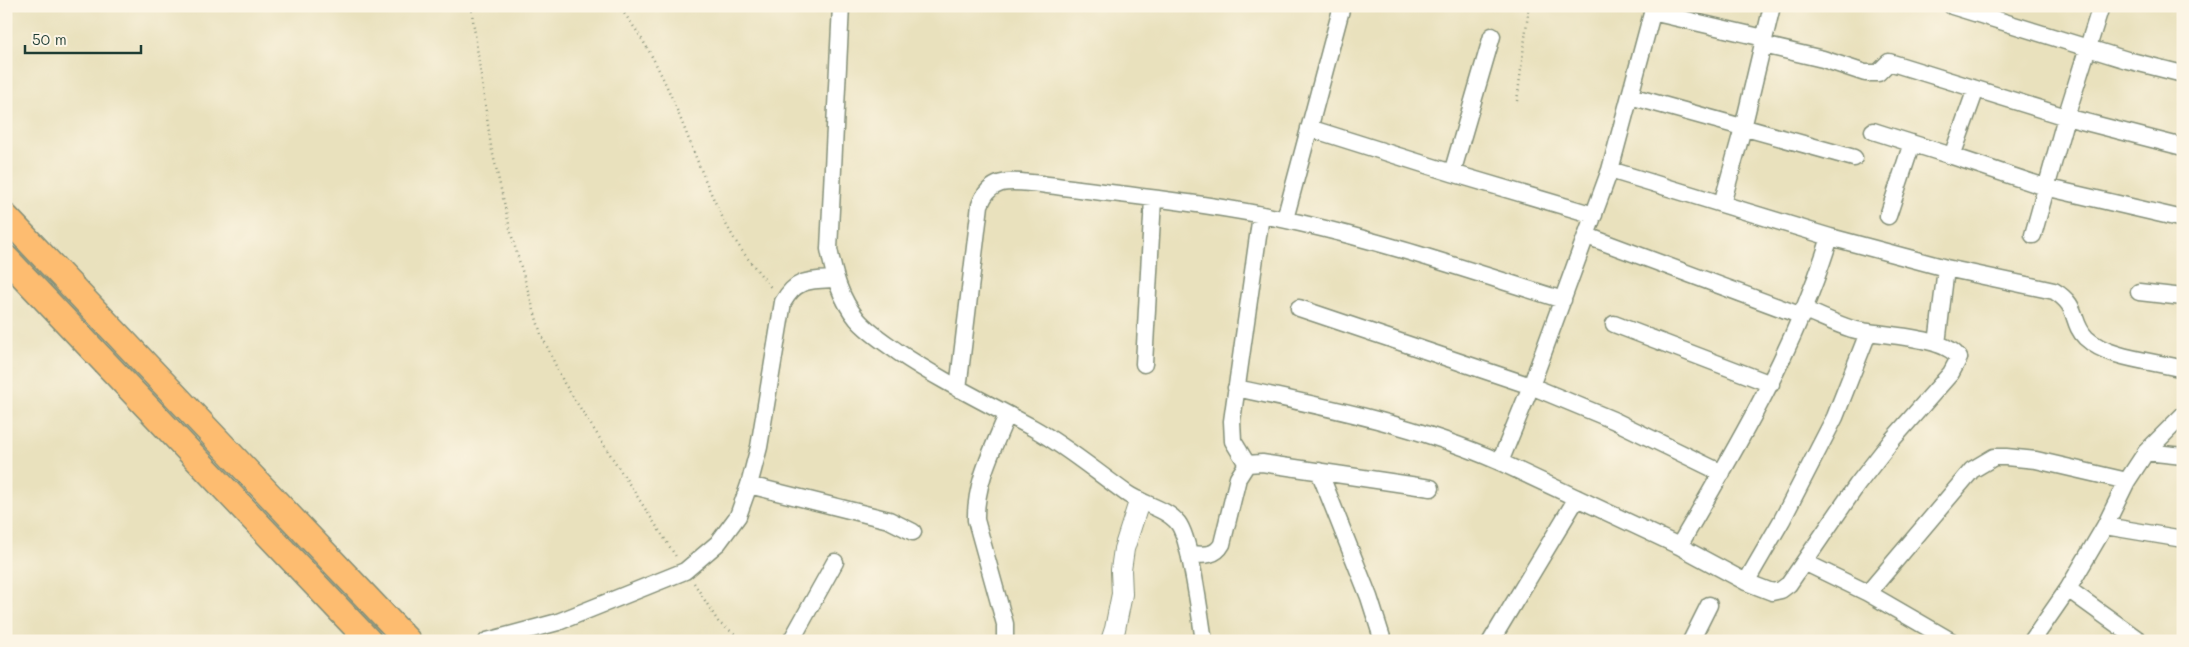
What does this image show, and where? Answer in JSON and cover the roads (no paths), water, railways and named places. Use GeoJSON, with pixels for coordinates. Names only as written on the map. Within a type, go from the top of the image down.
{"type":"FeatureCollection","features":[{"type":"Feature","properties":{"kind":"main road"},"geometry":{"type":"LineString","coordinates":[[6,217],[408,641]]}},
{"type":"Feature","properties":{"kind":"main road"},"geometry":{"type":"LineString","coordinates":[[6,258],[369,641]]}},
{"type":"Feature","properties":{"kind":"street"},"geometry":{"type":"LineString","coordinates":[[841,6],[829,249],[834,279],[844,300],[857,320],[882,340],[958,389],[1008,415],[1080,457],[1139,502],[1177,521],[1183,531],[1189,554],[1204,641]]}},
{"type":"Feature","properties":{"kind":"street"},"geometry":{"type":"LineString","coordinates":[[1285,219],[1342,6]]}},
{"type":"Feature","properties":{"kind":"street"},"geometry":{"type":"LineString","coordinates":[[1722,204],[1743,128],[1772,6]]}},
{"type":"Feature","properties":{"kind":"street"},"geometry":{"type":"LineString","coordinates":[[1952,6],[2088,49],[2183,74]]}},
{"type":"Feature","properties":{"kind":"street"},"geometry":{"type":"LineString","coordinates":[[2033,235],[2045,187],[2101,6]]}},
{"type":"Feature","properties":{"kind":"street"},"geometry":{"type":"LineString","coordinates":[[1500,462],[1531,386],[1610,170],[1653,9],[1865,73],[1878,73],[1889,62],[2066,117],[2183,147]]}},
{"type":"Feature","properties":{"kind":"street"},"geometry":{"type":"LineString","coordinates":[[1452,173],[1492,36]]}},
{"type":"Feature","properties":{"kind":"street"},"geometry":{"type":"LineString","coordinates":[[1952,156],[1976,89]]}},
{"type":"Feature","properties":{"kind":"street"},"geometry":{"type":"LineString","coordinates":[[1630,96],[1854,158]]}},
{"type":"Feature","properties":{"kind":"street"},"geometry":{"type":"LineString","coordinates":[[1309,128],[1594,215]]}},
{"type":"Feature","properties":{"kind":"street"},"geometry":{"type":"LineString","coordinates":[[1873,131],[2045,187],[2183,219]]}},
{"type":"Feature","properties":{"kind":"street"},"geometry":{"type":"LineString","coordinates":[[1888,216],[1912,143]]}},
{"type":"Feature","properties":{"kind":"street"},"geometry":{"type":"LineString","coordinates":[[1610,170],[1830,238],[1946,268],[2040,286],[2064,297],[2072,306],[2085,337],[2095,345],[2121,355],[2183,368]]}},
{"type":"Feature","properties":{"kind":"street"},"geometry":{"type":"LineString","coordinates":[[958,389],[980,205],[986,190],[992,186],[1012,182],[1153,199],[1285,219],[1336,231],[1562,300]]}},
{"type":"Feature","properties":{"kind":"street"},"geometry":{"type":"LineString","coordinates":[[1144,364],[1153,199]]}},
{"type":"Feature","properties":{"kind":"street"},"geometry":{"type":"LineString","coordinates":[[1247,464],[1233,441],[1232,421],[1261,215]]}},
{"type":"Feature","properties":{"kind":"street"},"geometry":{"type":"LineString","coordinates":[[1236,388],[1349,412],[1437,437],[1500,462],[1680,546],[1764,591],[1781,590],[1789,584],[1857,485],[1892,440],[1957,365],[1959,358],[1956,352],[1937,344],[1868,333],[1850,328],[1587,236]]}},
{"type":"Feature","properties":{"kind":"street"},"geometry":{"type":"LineString","coordinates":[[1680,546],[1771,384],[1803,313],[1830,238]]}},
{"type":"Feature","properties":{"kind":"street"},"geometry":{"type":"LineString","coordinates":[[1937,344],[1946,268]]}},
{"type":"Feature","properties":{"kind":"street"},"geometry":{"type":"LineString","coordinates":[[487,641],[558,622],[686,571],[718,543],[738,516],[749,485],[759,447],[783,302],[789,290],[799,283],[812,280],[834,279]]}},
{"type":"Feature","properties":{"kind":"street"},"geometry":{"type":"LineString","coordinates":[[2139,292],[2183,297]]}},
{"type":"Feature","properties":{"kind":"street"},"geometry":{"type":"LineString","coordinates":[[1298,308],[1531,386],[1613,420],[1722,473]]}},
{"type":"Feature","properties":{"kind":"street"},"geometry":{"type":"LineString","coordinates":[[1614,324],[1771,384]]}},
{"type":"Feature","properties":{"kind":"street"},"geometry":{"type":"LineString","coordinates":[[1746,582],[1786,513],[1835,417],[1868,333]]}},
{"type":"Feature","properties":{"kind":"street"},"geometry":{"type":"LineString","coordinates":[[1005,641],[1005,624],[976,520],[976,506],[983,474],[1008,415]]}},
{"type":"Feature","properties":{"kind":"street"},"geometry":{"type":"LineString","coordinates":[[2032,641],[2068,589],[2105,526],[2127,481],[2146,452],[2183,415]]}},
{"type":"Feature","properties":{"kind":"street"},"geometry":{"type":"LineString","coordinates":[[2146,452],[2183,456]]}},
{"type":"Feature","properties":{"kind":"street"},"geometry":{"type":"LineString","coordinates":[[1868,593],[1972,470],[1994,457],[2036,460],[2127,481]]}},
{"type":"Feature","properties":{"kind":"street"},"geometry":{"type":"LineString","coordinates":[[1247,464],[1262,463],[1431,488]]}},
{"type":"Feature","properties":{"kind":"street"},"geometry":{"type":"LineString","coordinates":[[1189,554],[1208,555],[1219,550],[1238,478],[1247,464]]}},
{"type":"Feature","properties":{"kind":"street"},"geometry":{"type":"LineString","coordinates":[[1319,471],[1369,597],[1383,641]]}},
{"type":"Feature","properties":{"kind":"street"},"geometry":{"type":"LineString","coordinates":[[749,485],[889,520],[913,532]]}},
{"type":"Feature","properties":{"kind":"street"},"geometry":{"type":"LineString","coordinates":[[1491,641],[1577,498]]}},
{"type":"Feature","properties":{"kind":"street"},"geometry":{"type":"LineString","coordinates":[[1111,641],[1122,594],[1121,570],[1124,549],[1139,502]]}},
{"type":"Feature","properties":{"kind":"street"},"geometry":{"type":"LineString","coordinates":[[2105,526],[2183,539]]}},
{"type":"Feature","properties":{"kind":"street"},"geometry":{"type":"LineString","coordinates":[[791,641],[835,562]]}},
{"type":"Feature","properties":{"kind":"street"},"geometry":{"type":"LineString","coordinates":[[1804,562],[1868,593],[1951,641]]}},
{"type":"Feature","properties":{"kind":"street"},"geometry":{"type":"LineString","coordinates":[[2068,589],[2140,641]]}},
{"type":"Feature","properties":{"kind":"street"},"geometry":{"type":"LineString","coordinates":[[1691,641],[1709,605]]}}]}
